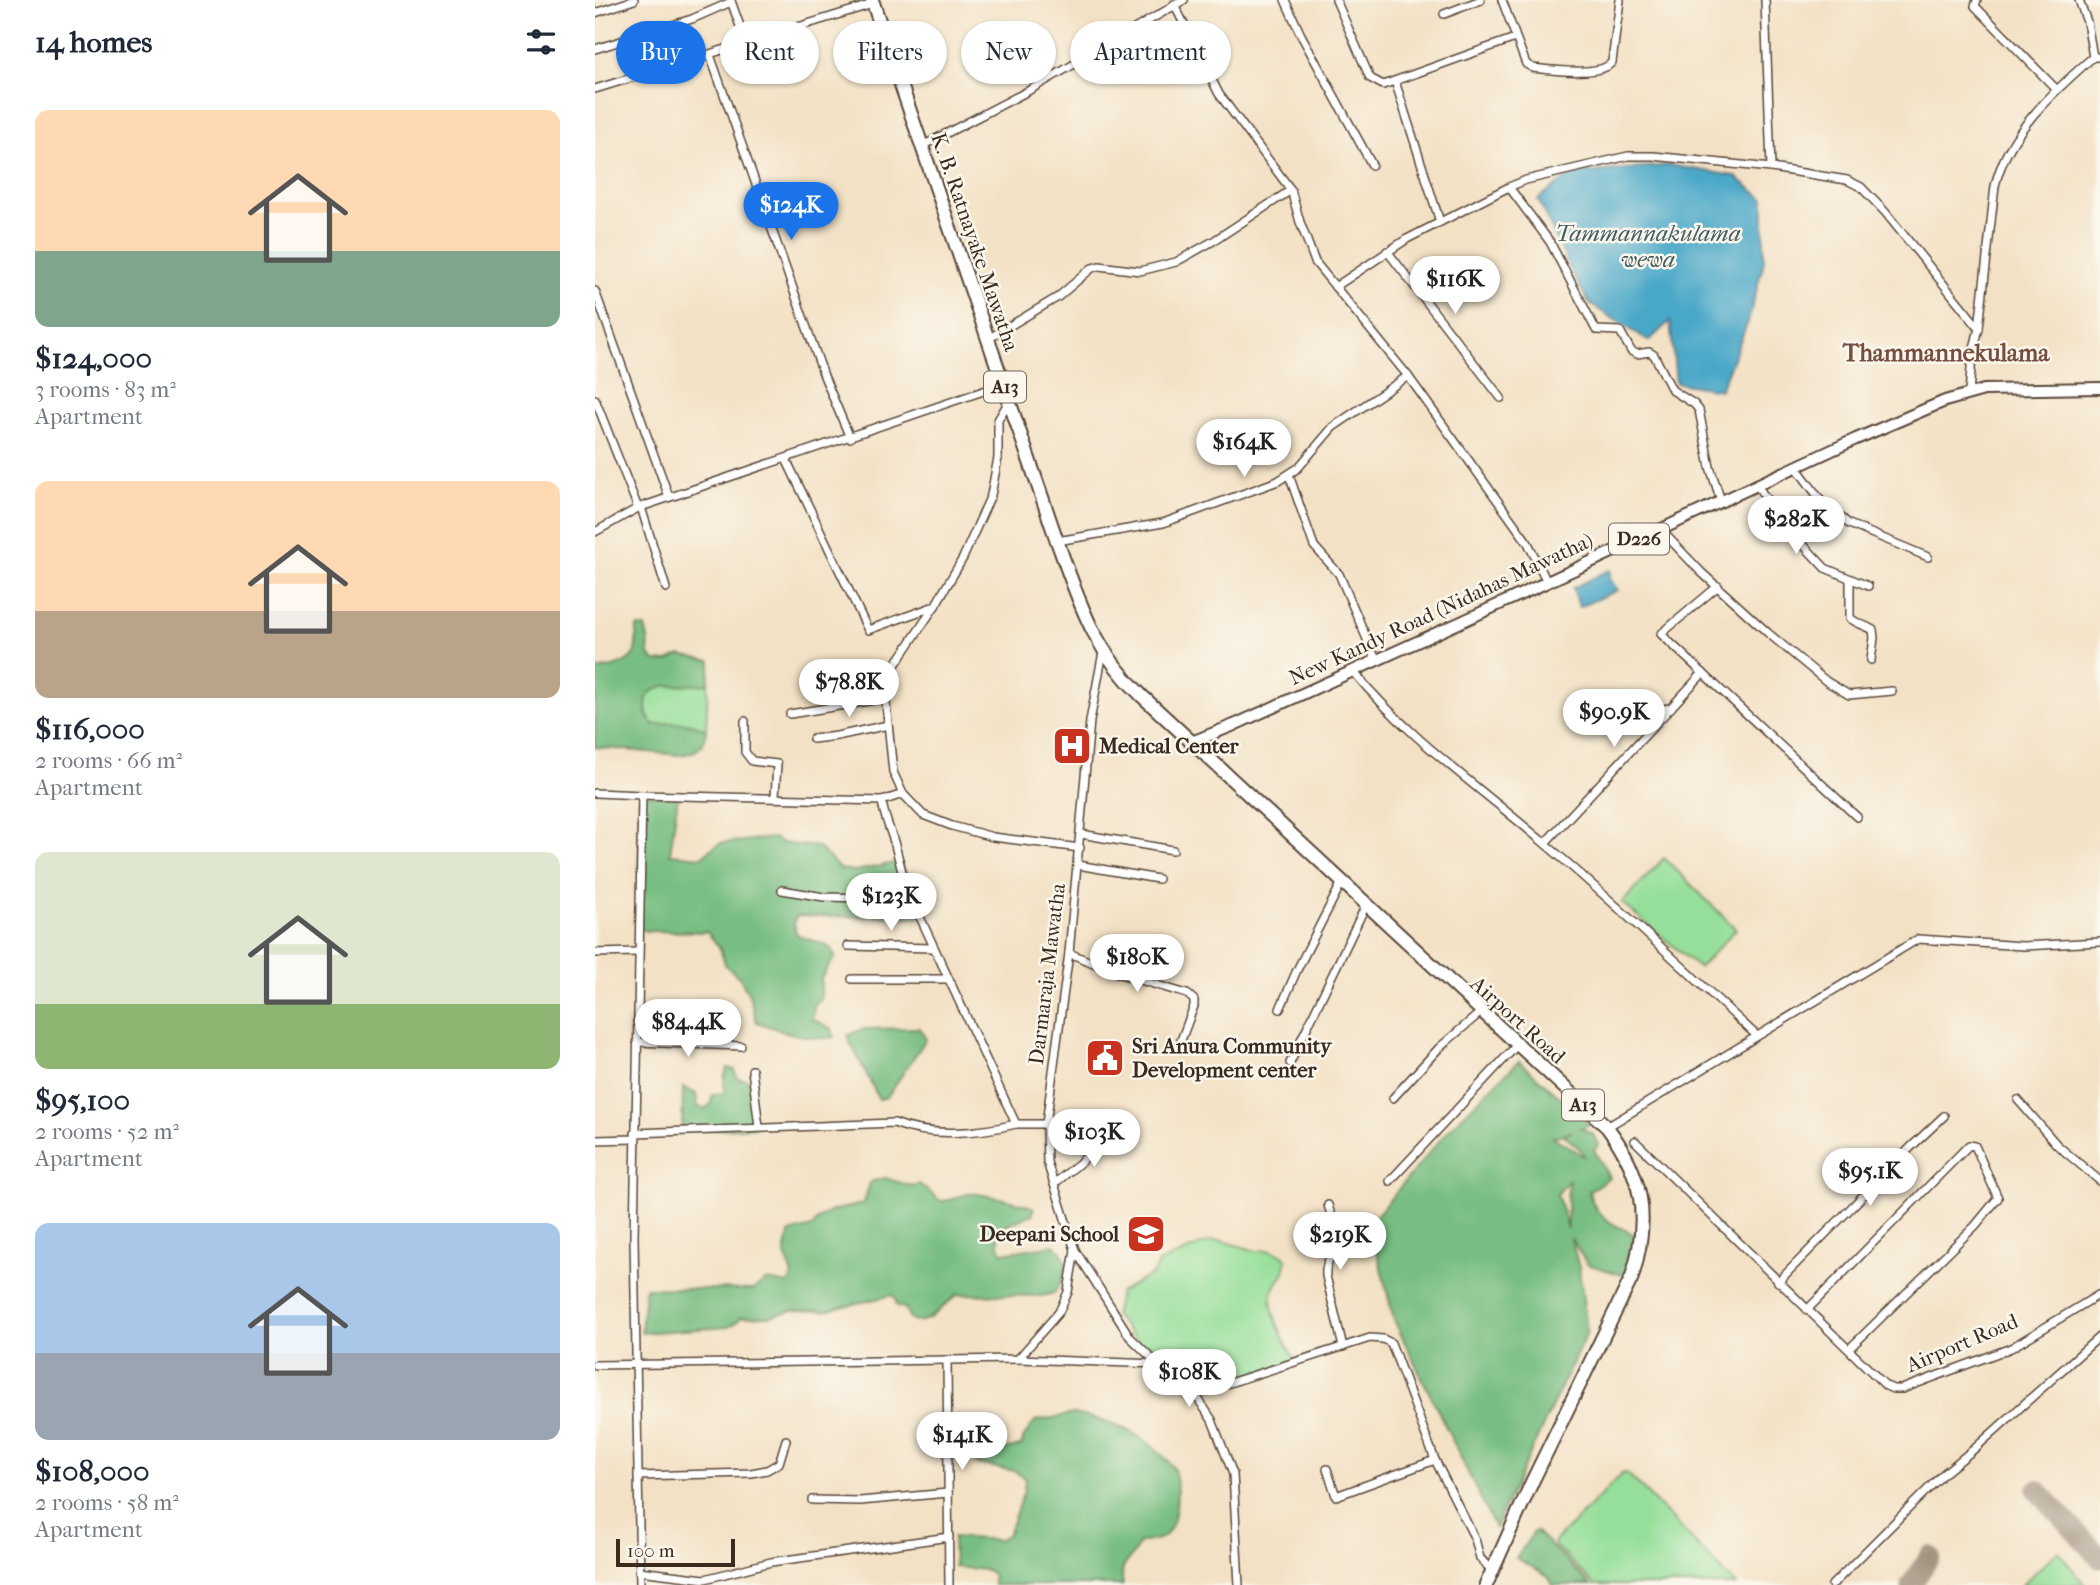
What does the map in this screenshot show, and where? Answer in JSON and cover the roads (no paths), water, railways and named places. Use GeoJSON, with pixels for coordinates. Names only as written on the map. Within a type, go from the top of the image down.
{"type":"FeatureCollection","features":[{"type":"Feature","properties":{"kind":"highway","name":"K. B. Ratnayake Mawatha"},"geometry":{"type":"LineString","coordinates":[[872,2],[1057,541],[1089,625],[1110,663],[1192,742]]}},
{"type":"Feature","properties":{"kind":"highway","name":"Airport Road"},"geometry":{"type":"LineString","coordinates":[[1192,742],[1607,1127],[1631,1166],[1641,1195],[1643,1222],[1638,1259],[1626,1292],[1532,1482],[1486,1585]]}},
{"type":"Feature","properties":{"kind":"main road","name":"New Kandy Road (Nidahas Mawatha)"},"geometry":{"type":"LineString","coordinates":[[1192,742],[1353,671],[1795,467],[1969,393],[1984,390],[2100,388]]}},
{"type":"Feature","properties":{"kind":"street"},"geometry":{"type":"LineString","coordinates":[[595,13],[634,0]]}},
{"type":"Feature","properties":{"kind":"street"},"geometry":{"type":"LineString","coordinates":[[1285,0],[1372,165]]}},
{"type":"Feature","properties":{"kind":"street"},"geometry":{"type":"LineString","coordinates":[[1336,0],[1370,78],[1383,85],[1515,38]]}},
{"type":"Feature","properties":{"kind":"street"},"geometry":{"type":"LineString","coordinates":[[1444,14],[1481,0]]}},
{"type":"Feature","properties":{"kind":"street"},"geometry":{"type":"LineString","coordinates":[[1502,0],[1527,64],[1533,68],[1587,71],[1609,67],[1621,0]]}},
{"type":"Feature","properties":{"kind":"street"},"geometry":{"type":"LineString","coordinates":[[1765,0],[1771,168]]}},
{"type":"Feature","properties":{"kind":"street"},"geometry":{"type":"LineString","coordinates":[[1977,0],[1975,6],[2056,89]]}},
{"type":"Feature","properties":{"kind":"street"},"geometry":{"type":"LineString","coordinates":[[1969,393],[1999,170],[2007,150],[2056,89],[2096,57],[2078,0]]}},
{"type":"Feature","properties":{"kind":"street"},"geometry":{"type":"LineString","coordinates":[[595,50],[692,19],[731,1],[738,21]]}},
{"type":"Feature","properties":{"kind":"street"},"geometry":{"type":"LineString","coordinates":[[922,146],[1028,91],[1180,1],[1219,94],[1291,190],[1306,242],[1315,262],[1408,376],[1528,543],[1547,582]]}},
{"type":"Feature","properties":{"kind":"street"},"geometry":{"type":"LineString","coordinates":[[814,21],[872,2]]}},
{"type":"Feature","properties":{"kind":"street"},"geometry":{"type":"LineString","coordinates":[[595,89],[720,52]]}},
{"type":"Feature","properties":{"kind":"street"},"geometry":{"type":"LineString","coordinates":[[710,55],[824,376],[850,438]]}},
{"type":"Feature","properties":{"kind":"street"},"geometry":{"type":"LineString","coordinates":[[1395,81],[1440,222]]}},
{"type":"Feature","properties":{"kind":"street"},"geometry":{"type":"LineString","coordinates":[[1335,287],[1387,251],[1509,187],[1526,180],[1628,156],[1653,156],[1771,168],[1847,180],[1861,187],[1885,212],[1979,328]]}},
{"type":"Feature","properties":{"kind":"street"},"geometry":{"type":"LineString","coordinates":[[1509,187],[1550,243],[1596,330],[1620,331],[1631,351],[1654,355],[1672,390],[1699,410],[1710,467],[1721,501]]}},
{"type":"Feature","properties":{"kind":"street"},"geometry":{"type":"LineString","coordinates":[[988,339],[1058,297],[1092,268],[1100,266],[1140,271],[1175,262],[1215,240],[1291,190]]}},
{"type":"Feature","properties":{"kind":"street"},"geometry":{"type":"LineString","coordinates":[[1387,251],[1501,398]]}},
{"type":"Feature","properties":{"kind":"street"},"geometry":{"type":"LineString","coordinates":[[595,291],[669,498]]}},
{"type":"Feature","properties":{"kind":"street"},"geometry":{"type":"LineString","coordinates":[[1057,541],[1163,523],[1289,475],[1333,427],[1408,376]]}},
{"type":"Feature","properties":{"kind":"street"},"geometry":{"type":"LineString","coordinates":[[595,531],[640,508],[1004,384]]}},
{"type":"Feature","properties":{"kind":"street"},"geometry":{"type":"LineString","coordinates":[[595,399],[640,508],[666,588]]}},
{"type":"Feature","properties":{"kind":"street"},"geometry":{"type":"LineString","coordinates":[[1010,400],[998,420],[998,458],[991,495],[963,558],[935,606],[893,668],[887,698],[893,772],[903,794],[923,815],[993,837],[1080,848]]}},
{"type":"Feature","properties":{"kind":"street"},"geometry":{"type":"LineString","coordinates":[[786,459],[868,630],[935,606]]}},
{"type":"Feature","properties":{"kind":"street"},"geometry":{"type":"LineString","coordinates":[[1795,467],[1822,502],[1849,524],[1928,557]]}},
{"type":"Feature","properties":{"kind":"street"},"geometry":{"type":"LineString","coordinates":[[1289,475],[1314,546],[1339,573],[1376,660]]}},
{"type":"Feature","properties":{"kind":"street"},"geometry":{"type":"LineString","coordinates":[[1757,485],[1780,520],[1825,568],[1868,586]]}},
{"type":"Feature","properties":{"kind":"street"},"geometry":{"type":"LineString","coordinates":[[1660,529],[1701,572],[1826,681],[1849,695],[1892,691]]}},
{"type":"Feature","properties":{"kind":"street"},"geometry":{"type":"LineString","coordinates":[[1850,579],[1850,618],[1856,624],[1873,630],[1871,660]]}},
{"type":"Feature","properties":{"kind":"street"},"geometry":{"type":"LineString","coordinates":[[1718,586],[1661,634],[1857,817]]}},
{"type":"Feature","properties":{"kind":"street","name":"Darmaraja Mawatha"},"geometry":{"type":"LineString","coordinates":[[1019,1359],[1059,1312],[1068,1292],[1075,1250],[1047,1162],[1046,1124],[1069,953],[1090,721],[1103,652]]}},
{"type":"Feature","properties":{"kind":"street"},"geometry":{"type":"LineString","coordinates":[[1353,671],[1428,747],[1545,843],[1756,1035]]}},
{"type":"Feature","properties":{"kind":"street"},"geometry":{"type":"LineString","coordinates":[[1545,843],[1703,673]]}},
{"type":"Feature","properties":{"kind":"street"},"geometry":{"type":"LineString","coordinates":[[790,714],[887,698]]}},
{"type":"Feature","properties":{"kind":"street"},"geometry":{"type":"LineString","coordinates":[[1625,704],[1654,710],[1671,708]]}},
{"type":"Feature","properties":{"kind":"street"},"geometry":{"type":"LineString","coordinates":[[745,721],[745,752],[752,761],[777,764],[775,797]]}},
{"type":"Feature","properties":{"kind":"street"},"geometry":{"type":"LineString","coordinates":[[813,738],[837,736],[888,725]]}},
{"type":"Feature","properties":{"kind":"street"},"geometry":{"type":"LineString","coordinates":[[595,793],[882,801],[903,794]]}},
{"type":"Feature","properties":{"kind":"street"},"geometry":{"type":"LineString","coordinates":[[640,1585],[635,1364],[635,1136],[642,795]]}},
{"type":"Feature","properties":{"kind":"street"},"geometry":{"type":"LineString","coordinates":[[882,801],[909,899],[920,917],[1016,1124]]}},
{"type":"Feature","properties":{"kind":"street"},"geometry":{"type":"LineString","coordinates":[[1081,834],[1173,850]]}},
{"type":"Feature","properties":{"kind":"street"},"geometry":{"type":"LineString","coordinates":[[1078,865],[1158,879]]}},
{"type":"Feature","properties":{"kind":"street"},"geometry":{"type":"LineString","coordinates":[[1280,1009],[1342,882]]}},
{"type":"Feature","properties":{"kind":"street"},"geometry":{"type":"LineString","coordinates":[[782,890],[824,897],[909,899]]}},
{"type":"Feature","properties":{"kind":"street"},"geometry":{"type":"LineString","coordinates":[[1290,1063],[1366,905]]}},
{"type":"Feature","properties":{"kind":"street"},"geometry":{"type":"LineString","coordinates":[[1607,1127],[1917,939],[2022,946],[2100,942]]}},
{"type":"Feature","properties":{"kind":"street"},"geometry":{"type":"LineString","coordinates":[[848,946],[933,947]]}},
{"type":"Feature","properties":{"kind":"street"},"geometry":{"type":"LineString","coordinates":[[595,953],[638,953]]}},
{"type":"Feature","properties":{"kind":"street"},"geometry":{"type":"LineString","coordinates":[[1069,953],[1120,974],[1187,994],[1194,1000],[1194,1006],[1180,1043]]}},
{"type":"Feature","properties":{"kind":"street"},"geometry":{"type":"LineString","coordinates":[[852,979],[947,979]]}},
{"type":"Feature","properties":{"kind":"street"},"geometry":{"type":"LineString","coordinates":[[1394,1098],[1439,1048],[1481,1012]]}},
{"type":"Feature","properties":{"kind":"street"},"geometry":{"type":"LineString","coordinates":[[637,1022],[734,1026]]}},
{"type":"Feature","properties":{"kind":"street"},"geometry":{"type":"LineString","coordinates":[[637,1042],[741,1046]]}},
{"type":"Feature","properties":{"kind":"street"},"geometry":{"type":"LineString","coordinates":[[1390,1181],[1517,1045]]}},
{"type":"Feature","properties":{"kind":"street"},"geometry":{"type":"LineString","coordinates":[[752,1070],[759,1127]]}},
{"type":"Feature","properties":{"kind":"street"},"geometry":{"type":"LineString","coordinates":[[2018,1100],[2057,1145],[2100,1181]]}},
{"type":"Feature","properties":{"kind":"street"},"geometry":{"type":"LineString","coordinates":[[1778,1282],[1944,1116]]}},
{"type":"Feature","properties":{"kind":"street"},"geometry":{"type":"LineString","coordinates":[[595,1140],[759,1127],[894,1123],[907,1128],[984,1132],[1016,1124],[1046,1124]]}},
{"type":"Feature","properties":{"kind":"street"},"geometry":{"type":"LineString","coordinates":[[1054,1184],[1082,1161],[1097,1144],[1122,1134]]}},
{"type":"Feature","properties":{"kind":"street","name":"Airport Road"},"geometry":{"type":"LineString","coordinates":[[1635,1140],[1807,1310],[1893,1389],[1902,1389],[2011,1348],[2100,1294]]}},
{"type":"Feature","properties":{"kind":"street"},"geometry":{"type":"LineString","coordinates":[[1807,1310],[1969,1146],[1975,1146],[1998,1198],[1966,1235],[1849,1349]]}},
{"type":"Feature","properties":{"kind":"street"},"geometry":{"type":"LineString","coordinates":[[1328,1205],[1335,1242],[1334,1251],[1325,1265],[1326,1276],[1343,1347]]}},
{"type":"Feature","properties":{"kind":"street"},"geometry":{"type":"LineString","coordinates":[[1075,1250],[1122,1326],[1158,1364],[1181,1379],[1195,1394],[1212,1420],[1233,1474],[1239,1585]]}},
{"type":"Feature","properties":{"kind":"street"},"geometry":{"type":"LineString","coordinates":[[1832,1585],[1942,1475],[2100,1336]]}},
{"type":"Feature","properties":{"kind":"street"},"geometry":{"type":"LineString","coordinates":[[1195,1394],[1370,1338],[1391,1343],[1435,1460],[1475,1539],[1481,1558],[1492,1571]]}},
{"type":"Feature","properties":{"kind":"street"},"geometry":{"type":"LineString","coordinates":[[595,1365],[1019,1359],[1158,1364]]}},
{"type":"Feature","properties":{"kind":"street"},"geometry":{"type":"LineString","coordinates":[[947,1360],[949,1585]]}},
{"type":"Feature","properties":{"kind":"street"},"geometry":{"type":"LineString","coordinates":[[638,1476],[751,1473],[767,1470],[779,1463],[786,1440]]}},
{"type":"Feature","properties":{"kind":"street"},"geometry":{"type":"LineString","coordinates":[[1327,1469],[1336,1496],[1435,1460]]}},
{"type":"Feature","properties":{"kind":"street"},"geometry":{"type":"LineString","coordinates":[[812,1500],[860,1501],[948,1493]]}},
{"type":"Feature","properties":{"kind":"street"},"geometry":{"type":"LineString","coordinates":[[639,1571],[705,1578],[771,1562],[949,1537]]}},
{"type":"Feature","properties":{"kind":"water","name":"Tammannakulama wewa"},"geometry":{"type":"Polygon","coordinates":[[[1669,165],[1735,176],[1764,199],[1764,261],[1748,322],[1720,390],[1676,383],[1670,321],[1649,341],[1590,304],[1573,275],[1538,199],[1572,174],[1669,165]]]}},
{"type":"Feature","properties":{"kind":"water"},"geometry":{"type":"Polygon","coordinates":[[[1609,570],[1609,578],[1618,590],[1579,607],[1573,588],[1609,570]]]}},
{"type":"Feature","properties":{"kind":"place","name":"Medical Center"},"geometry":{"type":"Point","coordinates":[1072,746]}},
{"type":"Feature","properties":{"kind":"place","name":"Sri Anura Community Development center"},"geometry":{"type":"Point","coordinates":[1105,1058]}},
{"type":"Feature","properties":{"kind":"place","name":"Deepani School"},"geometry":{"type":"Point","coordinates":[1146,1234]}},
{"type":"Feature","properties":{"kind":"district","name":"Thammannekulama"},"geometry":{"type":"Point","coordinates":[1946,353]}}]}
